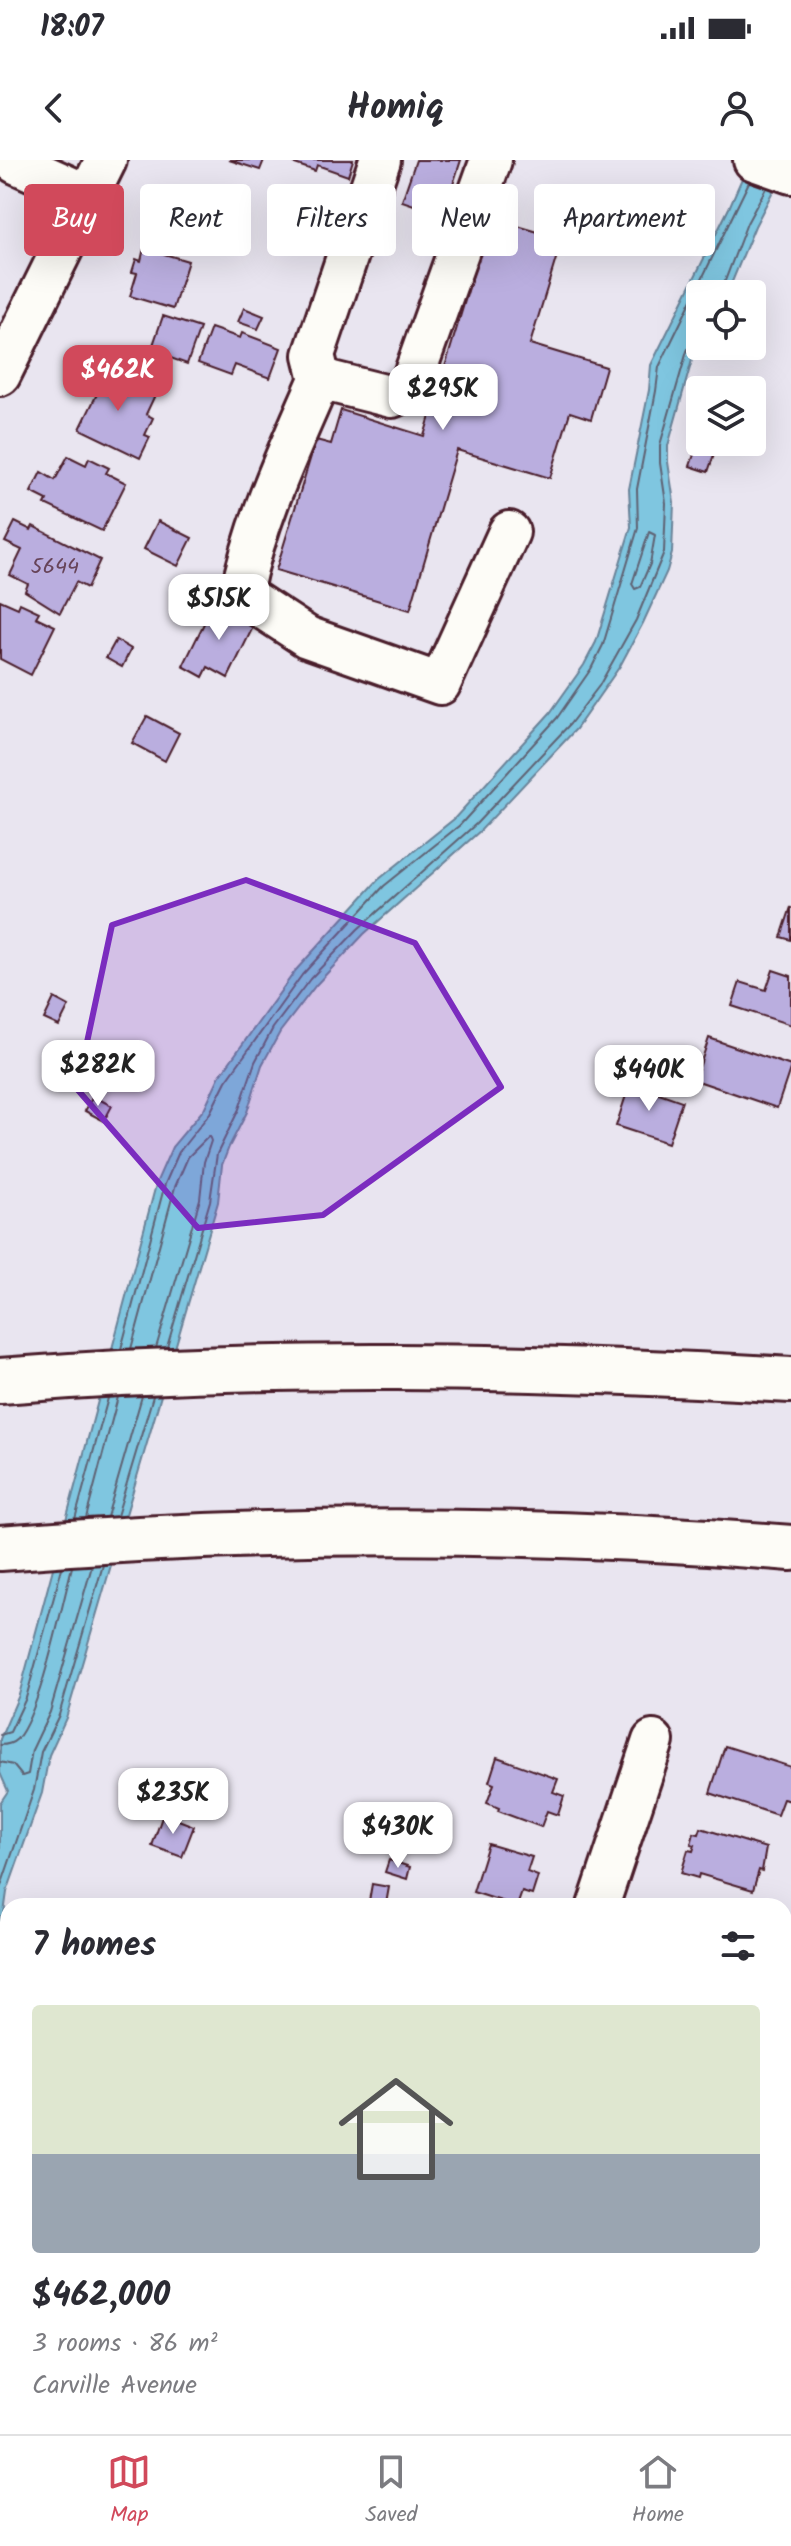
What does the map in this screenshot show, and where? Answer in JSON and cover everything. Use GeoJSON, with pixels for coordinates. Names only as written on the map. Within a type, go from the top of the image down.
{"type":"FeatureCollection","features":[{"type":"Feature","properties":{"kind":"highway"},"geometry":{"type":"LineString","coordinates":[[0,1381],[280,1368],[561,1369],[791,1380]]}},
{"type":"Feature","properties":{"kind":"highway"},"geometry":{"type":"LineString","coordinates":[[0,1548],[230,1535],[431,1532],[649,1539],[791,1548]]}},
{"type":"Feature","properties":{"kind":"street"},"geometry":{"type":"LineString","coordinates":[[95,184],[106,160]]}},
{"type":"Feature","properties":{"kind":"street"},"geometry":{"type":"LineString","coordinates":[[380,160],[314,355],[320,379],[253,544],[241,594],[307,637],[440,684],[509,532]]}},
{"type":"Feature","properties":{"kind":"street"},"geometry":{"type":"LineString","coordinates":[[320,379],[392,397],[409,389],[491,160]]}},
{"type":"Feature","properties":{"kind":"street"},"geometry":{"type":"LineString","coordinates":[[754,160],[791,173]]}},
{"type":"Feature","properties":{"kind":"street"},"geometry":{"type":"LineString","coordinates":[[11,171],[52,184]]}},
{"type":"Feature","properties":{"kind":"street"},"geometry":{"type":"LineString","coordinates":[[0,375],[59,256]]}},
{"type":"Feature","properties":{"kind":"street"},"geometry":{"type":"LineString","coordinates":[[601,1898],[653,1741]]}},
{"type":"Feature","properties":{"kind":"highlighted area"},"geometry":{"type":"Polygon","coordinates":[[[246,880],[415,943],[501,1087],[323,1215],[198,1228],[77,1089],[112,925],[246,880]]]}},
{"type":"Feature","properties":{"kind":"water"},"geometry":{"type":"Polygon","coordinates":[[[750,160],[789,160],[755,226],[733,280],[693,280],[705,256],[715,256],[715,236],[750,160]]]}},
{"type":"Feature","properties":{"kind":"water"},"geometry":{"type":"Polygon","coordinates":[[[686,295],[686,360],[692,360],[668,446],[674,502],[672,553],[667,571],[620,666],[576,729],[481,830],[364,934],[316,985],[280,1032],[262,1065],[247,1112],[222,1165],[218,1202],[66,1718],[49,1755],[42,1793],[6,1898],[0,1898],[0,1803],[8,1791],[0,1773],[0,1739],[19,1695],[157,1181],[172,1147],[204,1109],[219,1077],[296,970],[378,880],[454,819],[550,713],[584,665],[596,642],[631,527],[629,489],[651,365],[686,295]]]}},
{"type":"Feature","properties":{"kind":"building"},"geometry":{"type":"Polygon","coordinates":[[[229,160],[264,160],[260,170],[229,160]]]}},
{"type":"Feature","properties":{"kind":"building"},"geometry":{"type":"Polygon","coordinates":[[[296,160],[353,160],[348,176],[317,165],[315,171],[295,164],[296,160]]]}},
{"type":"Feature","properties":{"kind":"building"},"geometry":{"type":"Polygon","coordinates":[[[416,160],[461,160],[453,184],[412,184],[412,204],[402,201],[416,160]]]}},
{"type":"Feature","properties":{"kind":"building"},"geometry":{"type":"Polygon","coordinates":[[[518,226],[534,231],[534,256],[557,256],[530,344],[606,367],[591,419],[570,412],[550,478],[457,450],[410,610],[276,570],[316,440],[331,444],[341,410],[424,436],[478,256],[518,256],[518,226]]]}},
{"type":"Feature","properties":{"kind":"building"},"geometry":{"type":"Polygon","coordinates":[[[142,256],[171,256],[188,261],[173,309],[130,296],[137,273],[132,272],[136,259],[141,261],[142,256]]]}},
{"type":"Feature","properties":{"kind":"building"},"geometry":{"type":"Polygon","coordinates":[[[244,308],[264,316],[258,329],[238,322],[244,308]]]}},
{"type":"Feature","properties":{"kind":"building"},"geometry":{"type":"Polygon","coordinates":[[[163,316],[200,328],[187,364],[151,351],[163,316]]]}},
{"type":"Feature","properties":{"kind":"building"},"geometry":{"type":"Polygon","coordinates":[[[211,328],[240,338],[242,333],[281,348],[270,378],[235,365],[231,375],[198,363],[211,328]]]}},
{"type":"Feature","properties":{"kind":"building"},"geometry":{"type":"Polygon","coordinates":[[[92,367],[155,395],[146,414],[153,418],[145,435],[150,437],[140,458],[80,429],[97,394],[82,387],[92,367]]]}},
{"type":"Feature","properties":{"kind":"building"},"geometry":{"type":"Polygon","coordinates":[[[68,456],[86,465],[89,458],[109,468],[106,473],[126,483],[102,531],[45,504],[47,500],[31,492],[41,472],[55,480],[68,456]]]}},
{"type":"Feature","properties":{"kind":"building"},"geometry":{"type":"Polygon","coordinates":[[[693,456],[714,456],[708,472],[690,466],[693,456]]]}},
{"type":"Feature","properties":{"kind":"building"},"geometry":{"type":"Polygon","coordinates":[[[158,521],[192,538],[178,566],[144,549],[158,521]]]}},
{"type":"Feature","properties":{"kind":"building"},"geometry":{"type":"Polygon","coordinates":[[[15,522],[31,530],[33,526],[100,560],[87,588],[76,582],[60,613],[25,591],[28,584],[10,575],[22,550],[5,542],[15,522]]]}},
{"type":"Feature","properties":{"kind":"building"},"geometry":{"type":"Polygon","coordinates":[[[0,600],[18,608],[20,603],[39,612],[36,617],[55,626],[31,675],[0,659],[0,600]]]}},
{"type":"Feature","properties":{"kind":"building"},"geometry":{"type":"Polygon","coordinates":[[[214,603],[255,623],[228,678],[208,667],[203,677],[183,666],[214,603]]]}},
{"type":"Feature","properties":{"kind":"building"},"geometry":{"type":"Polygon","coordinates":[[[116,640],[131,649],[122,667],[106,658],[116,640]]]}},
{"type":"Feature","properties":{"kind":"building"},"geometry":{"type":"Polygon","coordinates":[[[147,716],[179,733],[165,761],[132,743],[147,716]]]}},
{"type":"Feature","properties":{"kind":"building"},"geometry":{"type":"Polygon","coordinates":[[[791,907],[791,940],[781,937],[791,907]]]}},
{"type":"Feature","properties":{"kind":"building"},"geometry":{"type":"Polygon","coordinates":[[[773,970],[791,976],[791,1025],[732,1006],[740,982],[766,990],[773,970]]]}},
{"type":"Feature","properties":{"kind":"building"},"geometry":{"type":"Polygon","coordinates":[[[54,998],[69,1006],[59,1026],[44,1019],[54,998]]]}},
{"type":"Feature","properties":{"kind":"building"},"geometry":{"type":"Polygon","coordinates":[[[709,1038],[791,1066],[777,1108],[695,1080],[709,1038]]]}},
{"type":"Feature","properties":{"kind":"building"},"geometry":{"type":"Polygon","coordinates":[[[630,1083],[682,1101],[668,1143],[616,1126],[630,1083]]]}},
{"type":"Feature","properties":{"kind":"building"},"geometry":{"type":"Polygon","coordinates":[[[93,1096],[112,1106],[104,1121],[85,1111],[93,1096]]]}},
{"type":"Feature","properties":{"kind":"building"},"geometry":{"type":"Polygon","coordinates":[[[725,1746],[791,1767],[791,1801],[783,1799],[777,1815],[710,1793],[725,1746]]]}},
{"type":"Feature","properties":{"kind":"building"},"geometry":{"type":"Polygon","coordinates":[[[497,1757],[558,1779],[553,1792],[564,1796],[558,1815],[547,1811],[541,1827],[498,1811],[499,1808],[487,1803],[494,1784],[489,1782],[497,1757]]]}},
{"type":"Feature","properties":{"kind":"building"},"geometry":{"type":"Polygon","coordinates":[[[163,1814],[194,1826],[182,1857],[152,1846],[163,1814]]]}},
{"type":"Feature","properties":{"kind":"building"},"geometry":{"type":"Polygon","coordinates":[[[701,1828],[766,1848],[762,1871],[759,1870],[753,1890],[699,1874],[698,1878],[681,1873],[688,1850],[693,1851],[695,1845],[691,1844],[694,1833],[699,1834],[701,1828]]]}},
{"type":"Feature","properties":{"kind":"building"},"geometry":{"type":"Polygon","coordinates":[[[488,1844],[532,1857],[527,1872],[538,1876],[532,1895],[522,1892],[520,1898],[492,1898],[473,1892],[488,1844]]]}},
{"type":"Feature","properties":{"kind":"building"},"geometry":{"type":"Polygon","coordinates":[[[389,1860],[410,1867],[407,1879],[385,1872],[389,1860]]]}},
{"type":"Feature","properties":{"kind":"building"},"geometry":{"type":"Polygon","coordinates":[[[372,1884],[389,1887],[387,1898],[370,1898],[372,1884]]]}}]}
